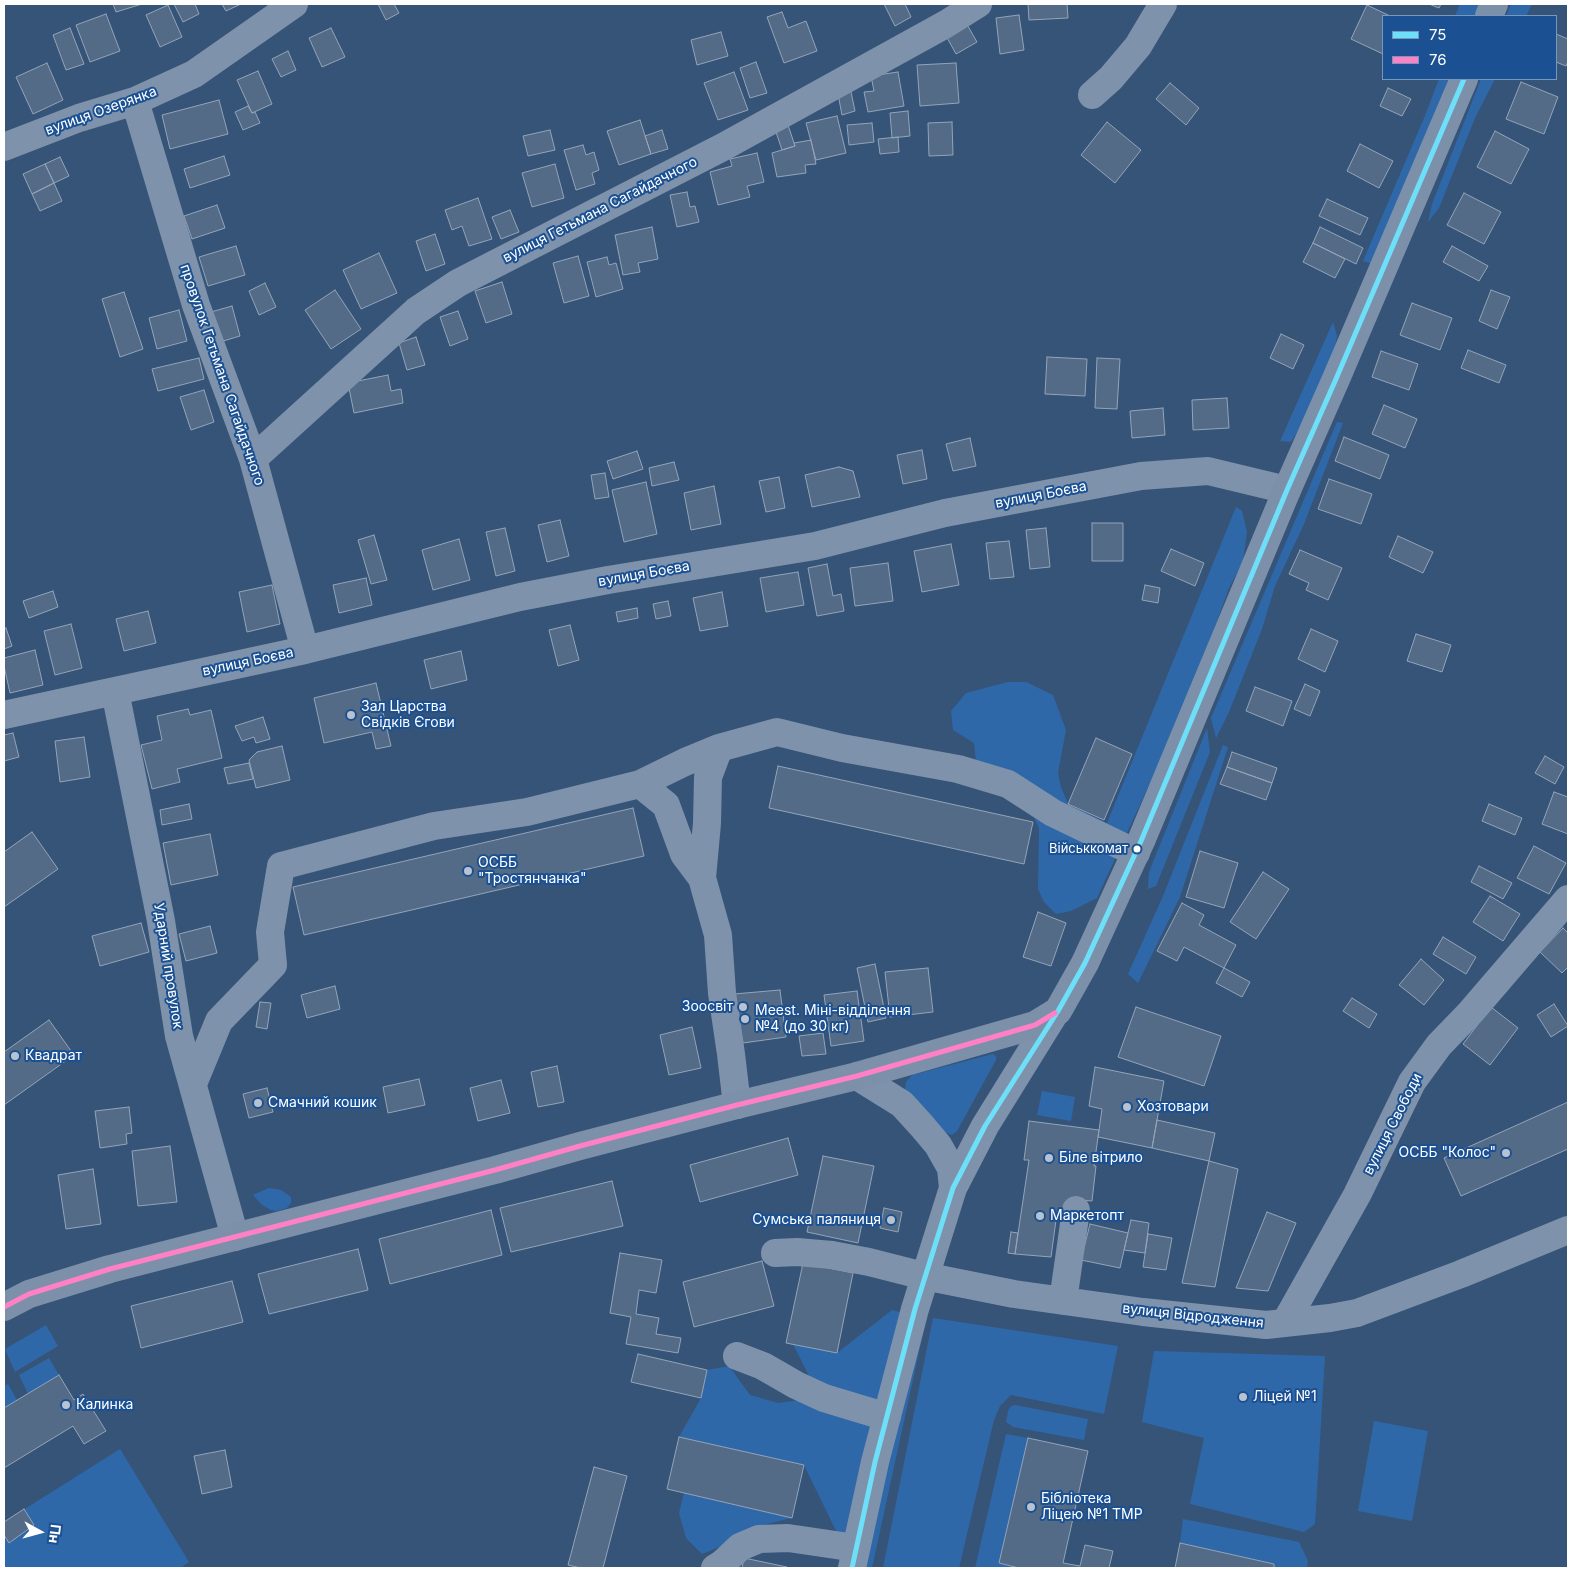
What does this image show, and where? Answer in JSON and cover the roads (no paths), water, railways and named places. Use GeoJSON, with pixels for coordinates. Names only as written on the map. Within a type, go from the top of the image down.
{"type":"FeatureCollection","features":[{"type":"Feature","properties":{"kind":"main road"},"geometry":{"type":"LineString","coordinates":[[4,1307],[29,1294],[66,1282],[737,1105],[856,1076],[1035,1025],[1055,1013],[1086,962],[1136,853],[1286,490],[1336,379],[1464,80]]}},
{"type":"Feature","properties":{"kind":"street","name":"вулиця Озерянка"},"geometry":{"type":"LineString","coordinates":[[4,147],[79,118],[135,101],[194,74],[294,4]]}},
{"type":"Feature","properties":{"kind":"street","name":"вулиця Гетьмана Сагайдачного"},"geometry":{"type":"LineString","coordinates":[[252,459],[416,311],[458,283],[723,147],[946,24],[978,4]]}},
{"type":"Feature","properties":{"kind":"street"},"geometry":{"type":"LineString","coordinates":[[1092,95],[1111,78],[1138,46],[1163,4]]}},
{"type":"Feature","properties":{"kind":"street","name":"провулок Гетьмана Сагайдачного"},"geometry":{"type":"LineString","coordinates":[[135,101],[196,305],[252,459],[305,650]]}},
{"type":"Feature","properties":{"kind":"street","name":"вулиця Боєва"},"geometry":{"type":"LineString","coordinates":[[4,715],[305,650],[520,596],[815,546],[945,513],[1140,476],[1208,471],[1286,490]]}},
{"type":"Feature","properties":{"kind":"street","name":"Ударний провулок"},"geometry":{"type":"LineString","coordinates":[[116,691],[161,921],[179,1036],[235,1237]]}},
{"type":"Feature","properties":{"kind":"street"},"geometry":{"type":"LineString","coordinates":[[193,1084],[219,1021],[273,965],[270,932],[281,866],[434,826],[527,812],[640,784],[719,748],[776,732],[842,748],[958,769],[1008,784],[1053,813],[1136,853]]}},
{"type":"Feature","properties":{"kind":"street"},"geometry":{"type":"LineString","coordinates":[[719,748],[708,777],[707,823],[702,878],[718,935],[722,993],[737,1105]]}},
{"type":"Feature","properties":{"kind":"street"},"geometry":{"type":"LineString","coordinates":[[640,784],[666,806],[684,854],[702,878]]}},
{"type":"Feature","properties":{"kind":"street","name":"вулиця Свободи"},"geometry":{"type":"LineString","coordinates":[[1285,1323],[1357,1195],[1412,1082],[1439,1045],[1470,1013],[1568,899]]}},
{"type":"Feature","properties":{"kind":"street"},"geometry":{"type":"LineString","coordinates":[[715,1568],[740,1547],[759,1539],[788,1538],[854,1558],[875,1462],[924,1276],[953,1188],[985,1126],[1055,1013]]}},
{"type":"Feature","properties":{"kind":"street"},"geometry":{"type":"LineString","coordinates":[[856,1076],[902,1104],[922,1126],[938,1145],[951,1168],[953,1188]]}},
{"type":"Feature","properties":{"kind":"street"},"geometry":{"type":"LineString","coordinates":[[1063,1301],[1076,1210]]}},
{"type":"Feature","properties":{"kind":"street","name":"вулиця Відродження"},"geometry":{"type":"LineString","coordinates":[[775,1253],[797,1252],[832,1255],[1014,1294],[1143,1312],[1266,1324],[1330,1318],[1357,1313],[1461,1274],[1568,1230]]}},
{"type":"Feature","properties":{"kind":"street"},"geometry":{"type":"LineString","coordinates":[[736,1356],[763,1366],[824,1398],[887,1417]]}},
{"type":"Feature","properties":{"kind":"place","name":"Зал Царства Свідків Єгови"},"geometry":{"type":"Point","coordinates":[351,715]}},
{"type":"Feature","properties":{"kind":"place","name":"Військкомат"},"geometry":{"type":"Point","coordinates":[1137,849]}},
{"type":"Feature","properties":{"kind":"place","name":"ОСББ \"Тростянчанка\""},"geometry":{"type":"Point","coordinates":[468,871]}},
{"type":"Feature","properties":{"kind":"place","name":"Зоосвіт"},"geometry":{"type":"Point","coordinates":[743,1007]}},
{"type":"Feature","properties":{"kind":"place","name":"Meest. Міні-відділення №4 (до 30 кг)"},"geometry":{"type":"Point","coordinates":[745,1019]}},
{"type":"Feature","properties":{"kind":"place","name":"Квадрат"},"geometry":{"type":"Point","coordinates":[15,1056]}},
{"type":"Feature","properties":{"kind":"place","name":"Смачний кошик"},"geometry":{"type":"Point","coordinates":[258,1103]}},
{"type":"Feature","properties":{"kind":"place","name":"Хозтовари"},"geometry":{"type":"Point","coordinates":[1127,1107]}},
{"type":"Feature","properties":{"kind":"place","name":"ОСББ \"Колос\""},"geometry":{"type":"Point","coordinates":[1506,1153]}},
{"type":"Feature","properties":{"kind":"place","name":"Біле вітрило"},"geometry":{"type":"Point","coordinates":[1049,1158]}},
{"type":"Feature","properties":{"kind":"place","name":"Маркетопт"},"geometry":{"type":"Point","coordinates":[1040,1216]}},
{"type":"Feature","properties":{"kind":"place","name":"Сумська паляниця"},"geometry":{"type":"Point","coordinates":[891,1220]}},
{"type":"Feature","properties":{"kind":"place","name":"Ліцей №1"},"geometry":{"type":"Point","coordinates":[1243,1397]}},
{"type":"Feature","properties":{"kind":"place","name":"Калинка"},"geometry":{"type":"Point","coordinates":[66,1405]}},
{"type":"Feature","properties":{"kind":"place","name":"Бібліотека Ліцею №1 ТМР"},"geometry":{"type":"Point","coordinates":[1031,1507]}}]}
